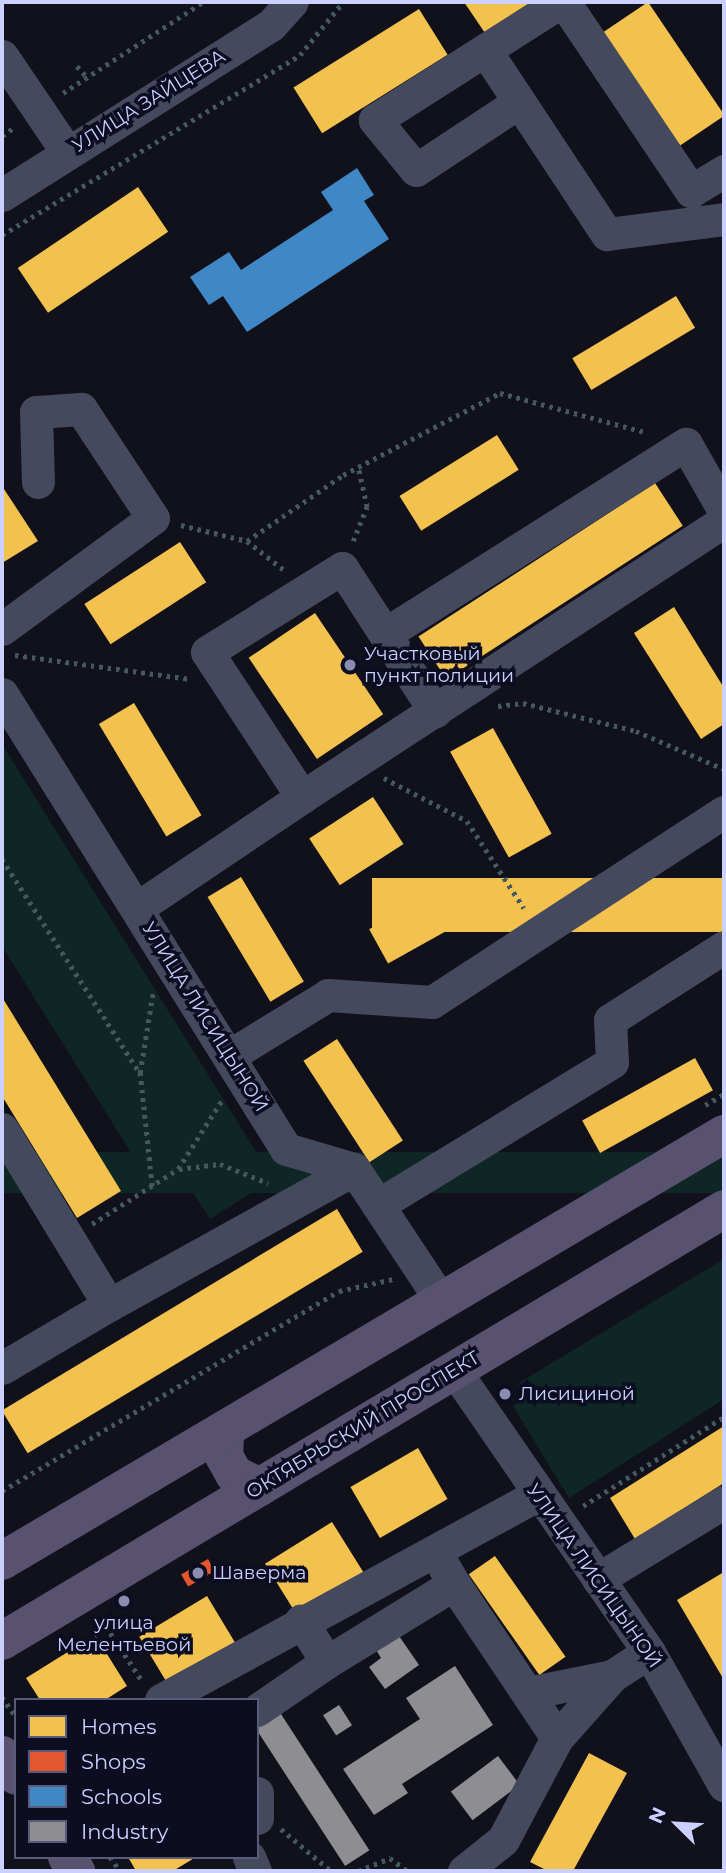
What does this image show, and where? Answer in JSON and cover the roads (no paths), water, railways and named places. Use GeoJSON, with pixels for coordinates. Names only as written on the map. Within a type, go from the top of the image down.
{"type":"FeatureCollection","features":[{"type":"Feature","properties":{"kind":"main road"},"geometry":{"type":"LineString","coordinates":[[2,1561],[225,1432],[432,1285],[576,1222],[712,1121]]}},
{"type":"Feature","properties":{"kind":"main road","name":"ОКТЯБРЬСКИЙ ПРОСПЕКТ"},"geometry":{"type":"LineString","coordinates":[[2,1641],[724,1209]]}},
{"type":"Feature","properties":{"kind":"main road"},"geometry":{"type":"LineString","coordinates":[[576,1222],[598,1232],[611,1252],[603,1279]]}},
{"type":"Feature","properties":{"kind":"main road"},"geometry":{"type":"LineString","coordinates":[[225,1432],[224,1457],[234,1474],[260,1487]]}},
{"type":"Feature","properties":{"kind":"street","name":"УЛИЦА ЗАЙЦЕВА"},"geometry":{"type":"LineString","coordinates":[[2,195],[271,25],[292,2]]}},
{"type":"Feature","properties":{"kind":"street"},"geometry":{"type":"LineString","coordinates":[[519,102],[416,170],[375,120],[562,2],[691,191],[724,171]]}},
{"type":"Feature","properties":{"kind":"street"},"geometry":{"type":"LineString","coordinates":[[485,50],[607,234],[719,229]]}},
{"type":"Feature","properties":{"kind":"street"},"geometry":{"type":"LineString","coordinates":[[2,56],[37,112],[67,152]]}},
{"type":"Feature","properties":{"kind":"street"},"geometry":{"type":"LineString","coordinates":[[2,629],[153,518],[81,409],[36,412],[38,482]]}},
{"type":"Feature","properties":{"kind":"street"},"geometry":{"type":"LineString","coordinates":[[386,634],[686,444],[724,511]]}},
{"type":"Feature","properties":{"kind":"street"},"geometry":{"type":"LineString","coordinates":[[137,908],[724,521]]}},
{"type":"Feature","properties":{"kind":"street"},"geometry":{"type":"LineString","coordinates":[[302,797],[207,652],[342,568],[435,711]]}},
{"type":"Feature","properties":{"kind":"street","name":"УЛИЦА ЛИСИЦЫНОЙ"},"geometry":{"type":"LineString","coordinates":[[2,694],[285,1149],[354,1169]]}},
{"type":"Feature","properties":{"kind":"street"},"geometry":{"type":"LineString","coordinates":[[236,1067],[328,995],[432,1002],[724,812]]}},
{"type":"Feature","properties":{"kind":"street"},"geometry":{"type":"LineString","coordinates":[[378,1205],[612,1062],[610,1020],[724,947]]}},
{"type":"Feature","properties":{"kind":"street"},"geometry":{"type":"LineString","coordinates":[[2,1129],[109,1305]]}},
{"type":"Feature","properties":{"kind":"street"},"geometry":{"type":"LineString","coordinates":[[2,1368],[299,1195],[354,1169],[432,1285]]}},
{"type":"Feature","properties":{"kind":"street","name":"УЛИЦА ЛИСИЦЫНОЙ"},"geometry":{"type":"LineString","coordinates":[[455,1371],[537,1494],[649,1652],[724,1786]]}},
{"type":"Feature","properties":{"kind":"street"},"geometry":{"type":"LineString","coordinates":[[154,1695],[301,1621],[432,1548],[537,1494]]}},
{"type":"Feature","properties":{"kind":"street"},"geometry":{"type":"LineString","coordinates":[[598,1579],[721,1510]]}},
{"type":"Feature","properties":{"kind":"street"},"geometry":{"type":"LineString","coordinates":[[432,1548],[558,1738]]}},
{"type":"Feature","properties":{"kind":"street"},"geometry":{"type":"LineString","coordinates":[[259,1709],[327,1662],[454,1584]]}},
{"type":"Feature","properties":{"kind":"street"},"geometry":{"type":"LineString","coordinates":[[301,1621],[327,1662]]}},
{"type":"Feature","properties":{"kind":"street"},"geometry":{"type":"LineString","coordinates":[[464,1871],[500,1856],[558,1738],[612,1676],[649,1652]]}},
{"type":"Feature","properties":{"kind":"street"},"geometry":{"type":"LineString","coordinates":[[528,1693],[612,1676]]}},
{"type":"Feature","properties":{"kind":"place","name":"Участковый пункт полиции"},"geometry":{"type":"Point","coordinates":[350,665]}},
{"type":"Feature","properties":{"kind":"place","name":"Лисициной"},"geometry":{"type":"Point","coordinates":[505,1394]}},
{"type":"Feature","properties":{"kind":"place","name":"Шаверма"},"geometry":{"type":"Point","coordinates":[198,1573]}},
{"type":"Feature","properties":{"kind":"place","name":"улица Мелентьевой"},"geometry":{"type":"Point","coordinates":[124,1601]}}]}
